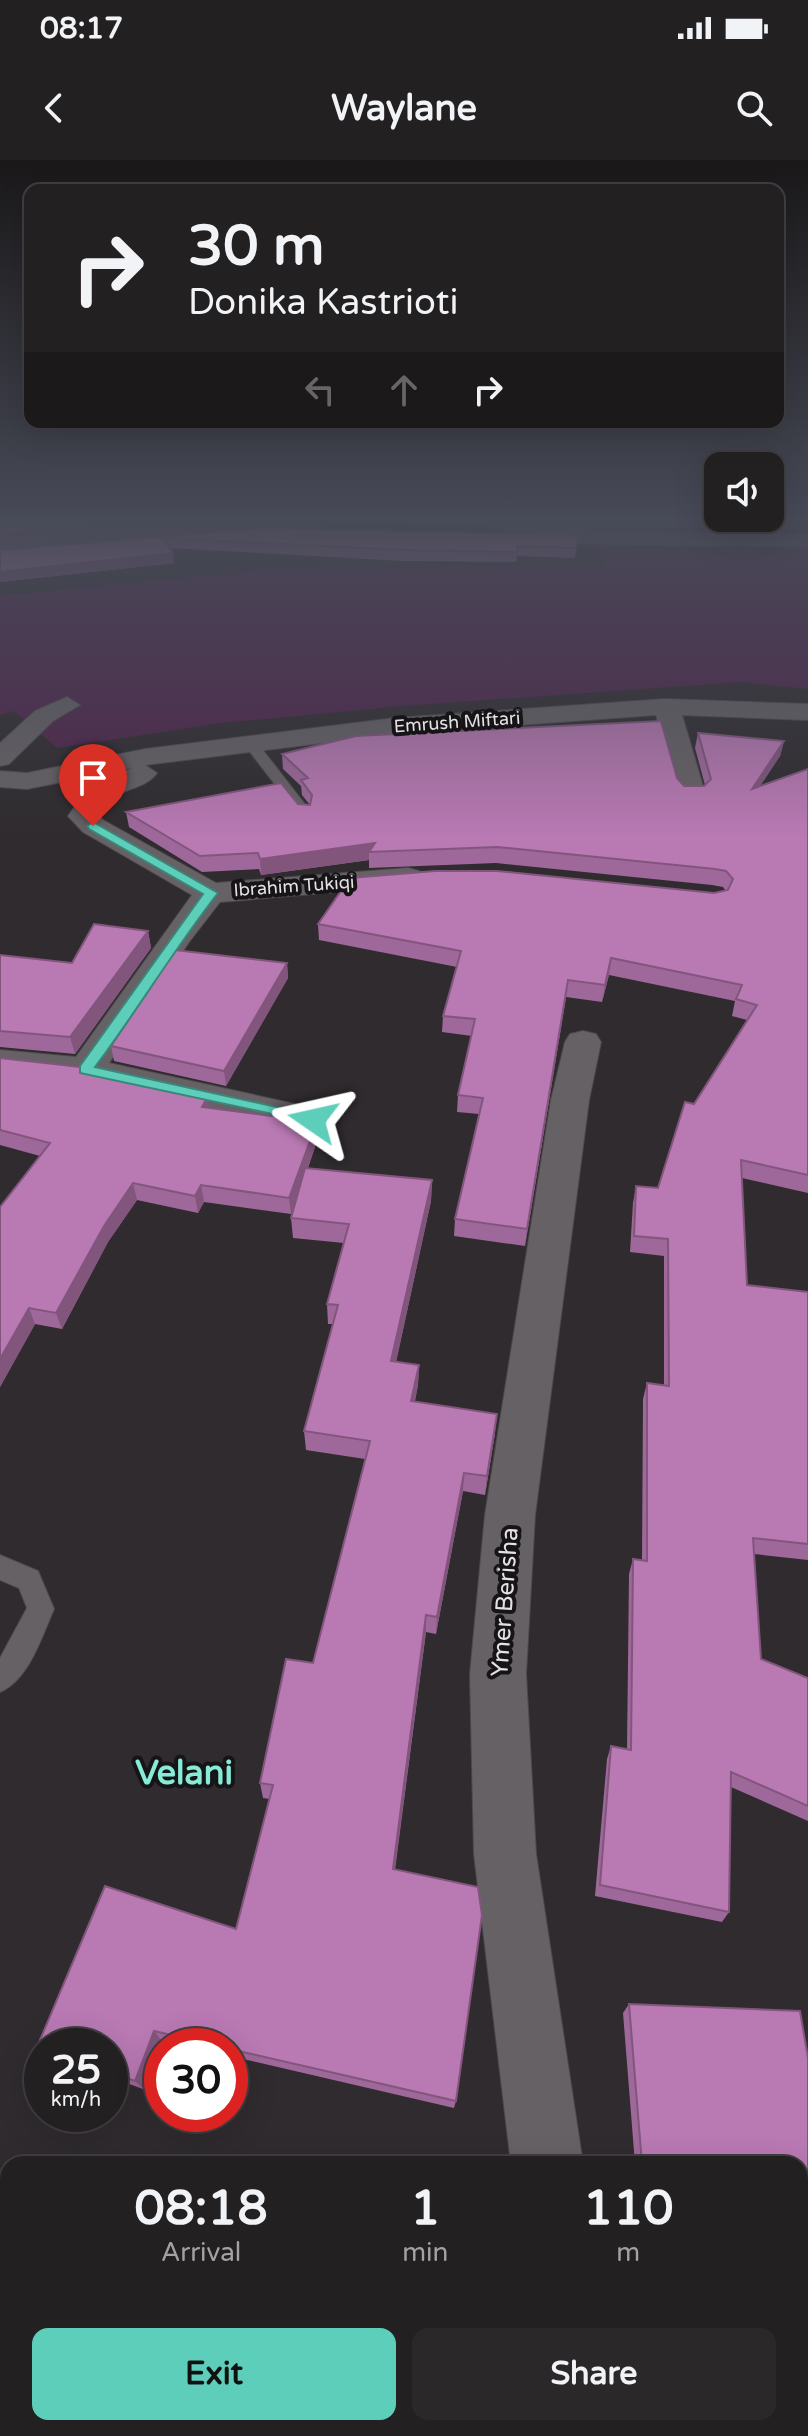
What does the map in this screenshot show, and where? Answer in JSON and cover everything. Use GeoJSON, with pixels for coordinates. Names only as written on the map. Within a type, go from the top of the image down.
{"type":"FeatureCollection","features":[{"type":"Feature","properties":{"kind":"street","name":"Emrush Miftari"},"geometry":{"type":"LineString","coordinates":[[0,779],[27,781],[145,757],[395,726],[665,707],[808,712]]}},
{"type":"Feature","properties":{"kind":"street"},"geometry":{"type":"LineString","coordinates":[[665,707],[674,725],[691,793]]}},
{"type":"Feature","properties":{"kind":"street"},"geometry":{"type":"LineString","coordinates":[[0,731],[55,711],[0,758]]}},
{"type":"Feature","properties":{"kind":"street"},"geometry":{"type":"LineString","coordinates":[[86,1069],[125,1018],[192,915],[211,893],[93,826],[82,816],[88,802],[104,788],[130,777],[250,743]]}},
{"type":"Feature","properties":{"kind":"street","name":"Ibrahim Tukiqi"},"geometry":{"type":"LineString","coordinates":[[211,893],[435,875]]}},
{"type":"Feature","properties":{"kind":"street","name":"Ymer Berisha"},"geometry":{"type":"LineString","coordinates":[[546,2156],[505,1854],[498,1674],[510,1515],[570,1100],[583,1042]]}},
{"type":"Feature","properties":{"kind":"street"},"geometry":{"type":"LineString","coordinates":[[0,1061],[86,1069],[313,1120]]}},
{"type":"Feature","properties":{"kind":"lane"},"geometry":{"type":"LineString","coordinates":[[250,743],[306,815]]}},
{"type":"Feature","properties":{"kind":"lane"},"geometry":{"type":"LineString","coordinates":[[0,1567],[29,1580],[41,1609],[13,1664],[0,1678]]}},
{"type":"Feature","properties":{"kind":"shaded area"},"geometry":{"type":"Polygon","coordinates":[[[0,623],[808,623],[808,689],[741,682],[402,706],[221,723],[57,748],[14,711],[0,715],[0,623]]]}},
{"type":"Feature","properties":{"kind":"building"},"geometry":{"type":"Polygon","coordinates":[[[661,721],[677,778],[684,786],[704,786],[711,779],[698,733],[784,741],[752,789],[808,769],[808,1175],[741,1160],[747,1285],[808,1292],[808,1544],[753,1538],[761,1659],[808,1678],[808,1806],[731,1772],[729,1912],[600,1885],[611,1746],[631,1750],[633,1559],[647,1561],[647,1383],[669,1386],[668,1239],[634,1236],[636,1186],[658,1188],[685,1102],[694,1104],[757,1005],[736,999],[742,985],[611,958],[605,985],[568,980],[527,1229],[455,1219],[483,1098],[458,1095],[475,1019],[443,1016],[461,951],[318,924],[350,878],[435,871],[497,871],[714,893],[728,890],[733,879],[726,871],[715,869],[497,847],[369,852],[375,843],[260,859],[258,853],[200,856],[126,812],[281,783],[298,804],[310,805],[312,795],[301,780],[308,778],[282,754],[356,736],[661,721]]]}},
{"type":"Feature","properties":{"kind":"building"},"geometry":{"type":"Polygon","coordinates":[[[94,924],[148,931],[70,1037],[0,1031],[0,955],[72,963],[94,924]]]}},
{"type":"Feature","properties":{"kind":"building"},"geometry":{"type":"Polygon","coordinates":[[[175,950],[287,963],[224,1071],[111,1046],[175,950]]]}},
{"type":"Feature","properties":{"kind":"building"},"geometry":{"type":"Polygon","coordinates":[[[0,1058],[81,1067],[208,1096],[202,1107],[317,1122],[289,1198],[201,1185],[195,1196],[133,1183],[104,1226],[56,1313],[29,1308],[0,1359],[0,1207],[50,1143],[0,1130],[0,1058]]]}},
{"type":"Feature","properties":{"kind":"building"},"geometry":{"type":"Polygon","coordinates":[[[305,1168],[432,1180],[391,1361],[419,1365],[411,1401],[497,1414],[487,1476],[464,1473],[437,1617],[426,1615],[393,1869],[478,1887],[482,1915],[456,2101],[248,2053],[248,2028],[144,2028],[144,2057],[135,2081],[128,2078],[128,2028],[45,2028],[105,1886],[236,1929],[273,1785],[260,1783],[286,1659],[313,1663],[370,1441],[304,1431],[338,1305],[327,1304],[349,1224],[291,1218],[305,1168]]]}},
{"type":"Feature","properties":{"kind":"building"},"geometry":{"type":"Polygon","coordinates":[[[629,2004],[800,2011],[808,2058],[808,2156],[641,2156],[629,2004]]]}},
{"type":"Feature","properties":{"kind":"district","name":"Velani"},"geometry":{"type":"Point","coordinates":[184,1773]}},
{"type":"Feature","properties":{"kind":"route"},"geometry":{"type":"LineString","coordinates":[[93,826],[211,893],[192,915],[125,1018],[86,1069],[313,1120]]}}]}
